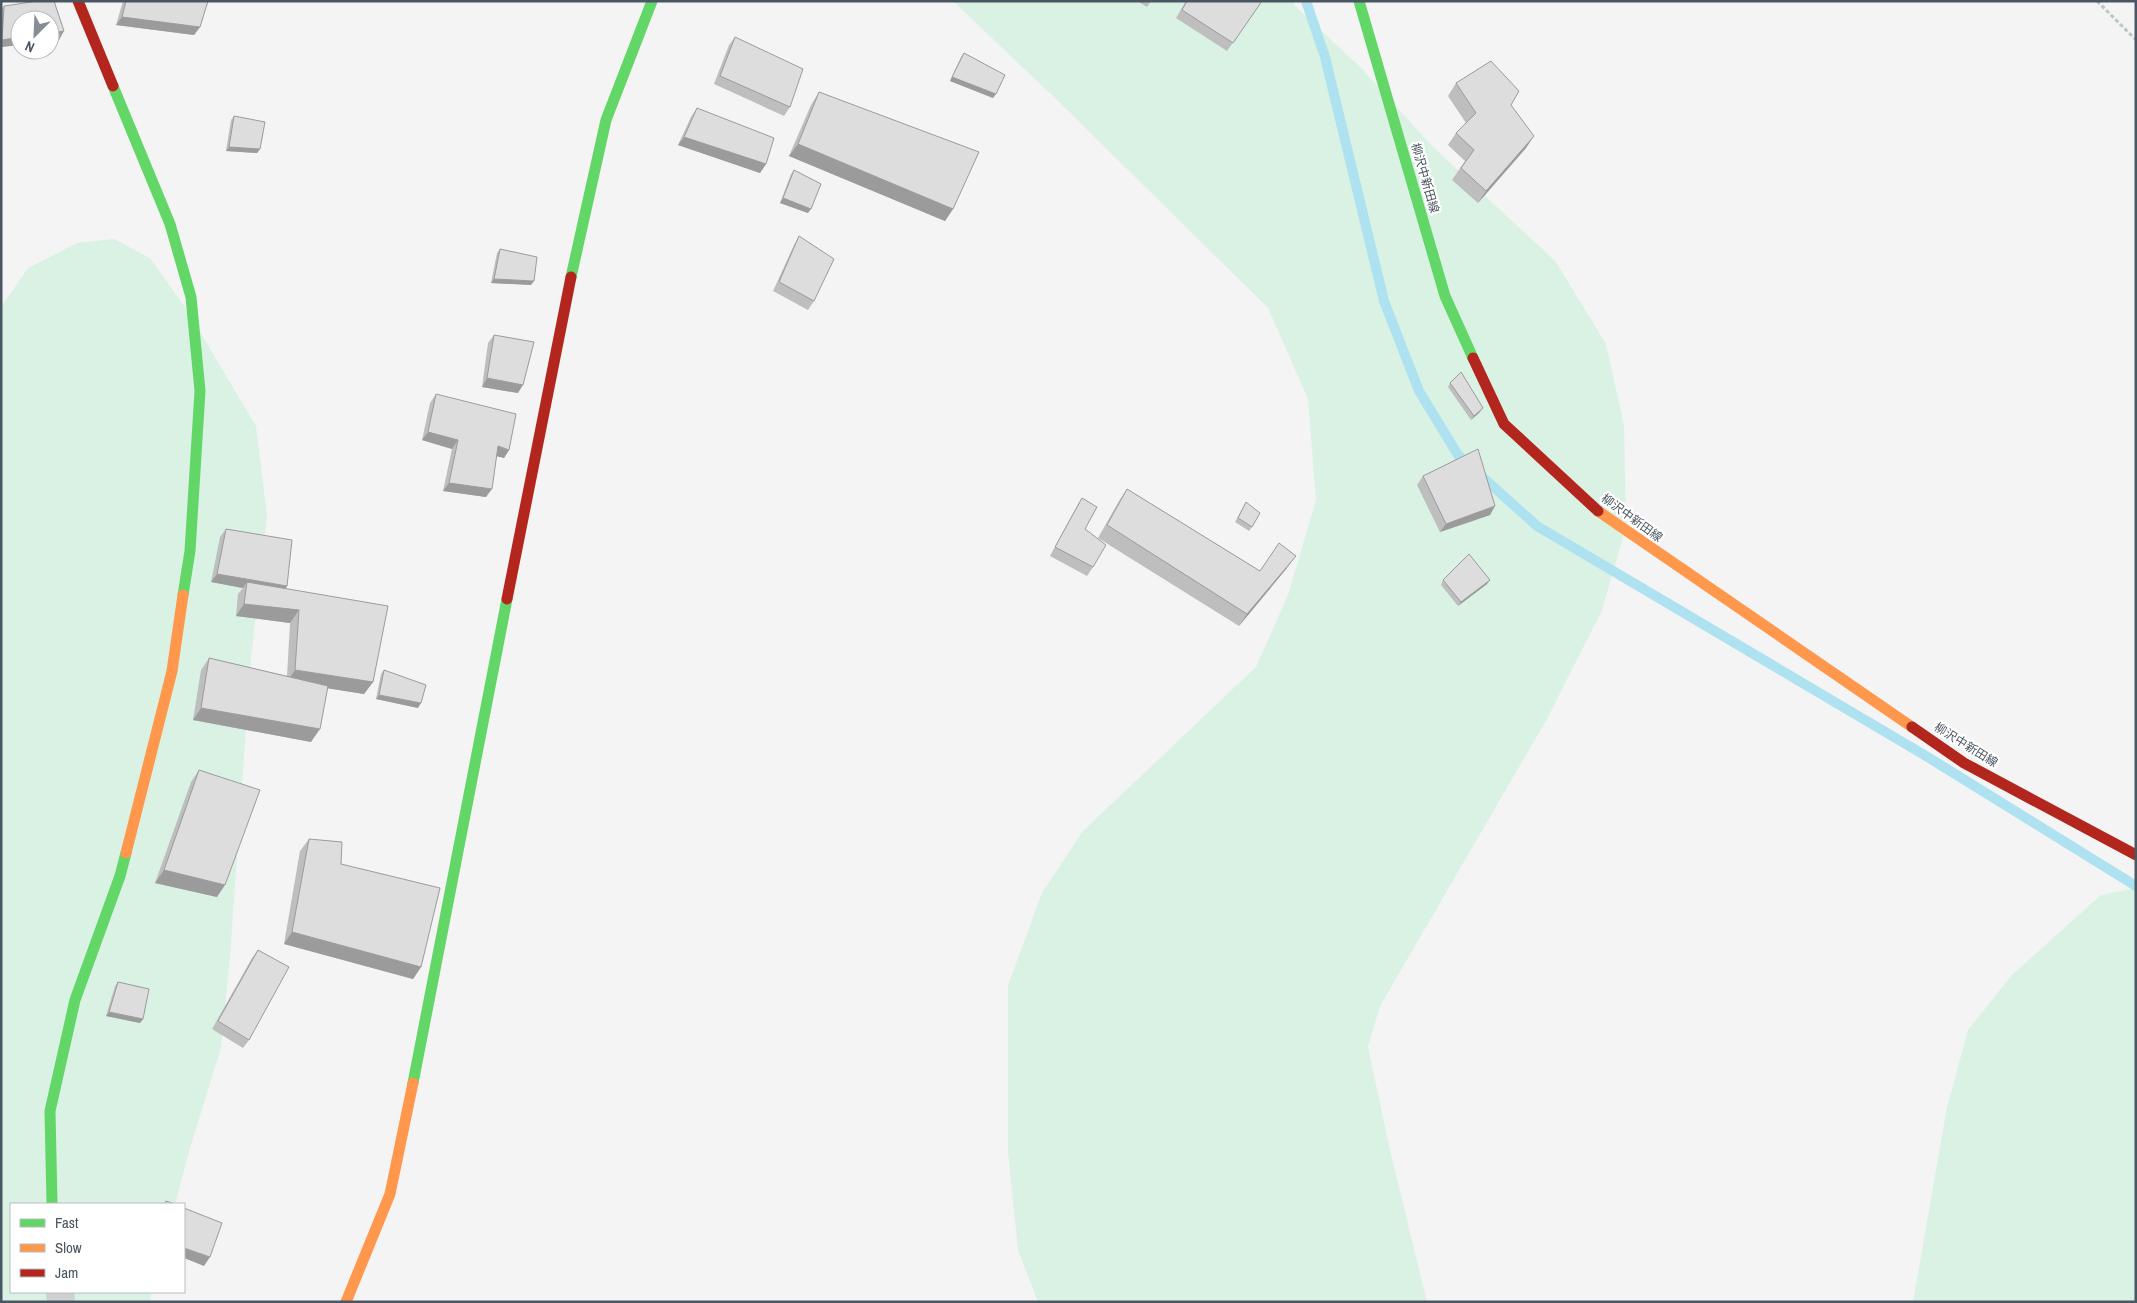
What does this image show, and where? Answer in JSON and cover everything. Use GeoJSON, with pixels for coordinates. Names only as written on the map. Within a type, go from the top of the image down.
{"type":"FeatureCollection","features":[{"type":"Feature","properties":{"kind":"street"},"geometry":{"type":"LineString","coordinates":[[52,1203],[50,1111],[75,1000],[120,876],[145,784],[172,671],[190,551],[200,391],[191,297],[170,224],[78,1]]}},
{"type":"Feature","properties":{"kind":"street"},"geometry":{"type":"LineString","coordinates":[[346,1302],[390,1194],[438,957],[559,328],[606,120],[652,1]]}},
{"type":"Feature","properties":{"kind":"street","name":"柳沢中新田線"},"geometry":{"type":"LineString","coordinates":[[1360,1],[1445,296],[1504,424],[1604,517],[1882,708],[1964,763],[2136,855]]}},
{"type":"Feature","properties":{"kind":"path"},"geometry":{"type":"LineString","coordinates":[[2097,1],[2136,40]]}},
{"type":"Feature","properties":{"kind":"green space"},"geometry":{"type":"Polygon","coordinates":[[[953,1],[1293,1],[1295,6],[1361,68],[1433,147],[1556,262],[1606,344],[1624,425],[1626,527],[1602,610],[1547,719],[1380,1006],[1368,1047],[1390,1150],[1427,1302],[1038,1302],[1018,1250],[1008,1152],[1008,985],[1042,893],[1083,831],[1256,667],[1288,595],[1316,500],[1308,399],[1268,308],[1059,102],[953,1]]]}},
{"type":"Feature","properties":{"kind":"green space"},"geometry":{"type":"Polygon","coordinates":[[[114,239],[150,258],[187,310],[256,426],[267,516],[251,658],[230,956],[221,1048],[175,1203],[10,1203],[10,1293],[152,1293],[149,1302],[1,1302],[1,307],[28,268],[77,243],[114,239]]]}},
{"type":"Feature","properties":{"kind":"green space"},"geometry":{"type":"Polygon","coordinates":[[[2136,888],[2136,1302],[1913,1302],[1947,1107],[1968,1030],[2012,975],[2101,895],[2136,888]]]}},
{"type":"Feature","properties":{"kind":"building"},"geometry":{"type":"Polygon","coordinates":[[[38,1],[54,1],[57,10],[10,10],[10,39],[2,40],[4,6],[38,1]]]}},
{"type":"Feature","properties":{"kind":"building"},"geometry":{"type":"Polygon","coordinates":[[[126,1],[208,1],[200,27],[122,17],[126,1]]]}},
{"type":"Feature","properties":{"kind":"building"},"geometry":{"type":"Polygon","coordinates":[[[1187,1],[1262,1],[1233,43],[1182,10],[1187,1]]]}},
{"type":"Feature","properties":{"kind":"building"},"geometry":{"type":"Polygon","coordinates":[[[60,19],[64,31],[60,32],[60,19]]]}},
{"type":"Feature","properties":{"kind":"building"},"geometry":{"type":"Polygon","coordinates":[[[735,37],[803,69],[790,107],[720,76],[735,37]]]}},
{"type":"Feature","properties":{"kind":"building"},"geometry":{"type":"Polygon","coordinates":[[[964,53],[1005,75],[996,94],[952,77],[964,53]]]}},
{"type":"Feature","properties":{"kind":"building"},"geometry":{"type":"Polygon","coordinates":[[[1491,61],[1519,91],[1511,105],[1534,136],[1486,191],[1461,168],[1474,150],[1456,133],[1476,113],[1456,83],[1491,61]]]}},
{"type":"Feature","properties":{"kind":"building"},"geometry":{"type":"Polygon","coordinates":[[[819,92],[979,152],[953,209],[798,144],[819,92]]]}},
{"type":"Feature","properties":{"kind":"building"},"geometry":{"type":"Polygon","coordinates":[[[697,108],[774,138],[766,164],[684,137],[697,108]]]}},
{"type":"Feature","properties":{"kind":"building"},"geometry":{"type":"Polygon","coordinates":[[[234,116],[265,122],[260,149],[229,147],[234,116]]]}},
{"type":"Feature","properties":{"kind":"building"},"geometry":{"type":"Polygon","coordinates":[[[794,170],[821,184],[811,209],[783,198],[794,170]]]}},
{"type":"Feature","properties":{"kind":"building"},"geometry":{"type":"Polygon","coordinates":[[[799,236],[834,259],[814,301],[779,282],[799,236]]]}},
{"type":"Feature","properties":{"kind":"building"},"geometry":{"type":"Polygon","coordinates":[[[500,249],[537,257],[534,281],[494,279],[500,249]]]}},
{"type":"Feature","properties":{"kind":"building"},"geometry":{"type":"Polygon","coordinates":[[[494,335],[534,342],[523,385],[487,378],[494,335]]]}},
{"type":"Feature","properties":{"kind":"building"},"geometry":{"type":"Polygon","coordinates":[[[1461,372],[1483,408],[1474,416],[1450,383],[1461,372]]]}},
{"type":"Feature","properties":{"kind":"building"},"geometry":{"type":"Polygon","coordinates":[[[436,394],[516,414],[509,450],[498,446],[492,489],[449,483],[458,440],[428,432],[436,394]]]}},
{"type":"Feature","properties":{"kind":"building"},"geometry":{"type":"Polygon","coordinates":[[[1478,449],[1495,506],[1446,524],[1423,476],[1478,449]]]}},
{"type":"Feature","properties":{"kind":"building"},"geometry":{"type":"Polygon","coordinates":[[[1127,489],[1260,571],[1279,543],[1296,556],[1247,614],[1107,525],[1127,489]]]}},
{"type":"Feature","properties":{"kind":"building"},"geometry":{"type":"Polygon","coordinates":[[[1082,498],[1097,507],[1085,529],[1106,545],[1093,567],[1055,547],[1082,498]]]}},
{"type":"Feature","properties":{"kind":"building"},"geometry":{"type":"Polygon","coordinates":[[[1246,502],[1260,513],[1252,527],[1238,518],[1246,502]]]}},
{"type":"Feature","properties":{"kind":"building"},"geometry":{"type":"Polygon","coordinates":[[[226,529],[292,540],[287,586],[217,574],[226,529]]]}},
{"type":"Feature","properties":{"kind":"building"},"geometry":{"type":"Polygon","coordinates":[[[1469,554],[1490,580],[1461,602],[1443,580],[1469,554]]]}},
{"type":"Feature","properties":{"kind":"building"},"geometry":{"type":"Polygon","coordinates":[[[247,582],[388,606],[373,682],[295,670],[299,610],[244,604],[247,582]]]}},
{"type":"Feature","properties":{"kind":"building"},"geometry":{"type":"Polygon","coordinates":[[[209,658],[328,686],[320,729],[201,708],[209,658]]]}},
{"type":"Feature","properties":{"kind":"building"},"geometry":{"type":"Polygon","coordinates":[[[384,670],[426,685],[421,703],[379,695],[384,670]]]}},
{"type":"Feature","properties":{"kind":"building"},"geometry":{"type":"Polygon","coordinates":[[[199,770],[260,790],[225,885],[164,870],[199,770]]]}},
{"type":"Feature","properties":{"kind":"building"},"geometry":{"type":"Polygon","coordinates":[[[309,839],[342,842],[341,864],[440,888],[421,967],[292,932],[309,839]]]}},
{"type":"Feature","properties":{"kind":"building"},"geometry":{"type":"Polygon","coordinates":[[[258,950],[289,967],[249,1040],[218,1021],[258,950]]]}},
{"type":"Feature","properties":{"kind":"building"},"geometry":{"type":"Polygon","coordinates":[[[118,982],[149,989],[143,1019],[109,1012],[118,982]]]}},
{"type":"Feature","properties":{"kind":"building"},"geometry":{"type":"Polygon","coordinates":[[[185,1208],[222,1223],[210,1257],[185,1248],[185,1208]]]}},
{"type":"Feature","properties":{"kind":"waterway"},"geometry":{"type":"LineString","coordinates":[[1306,1],[1325,57],[1384,301],[1419,391],[1458,455],[1537,526],[1926,756],[2136,886]]}},
{"type":"Feature","properties":{"kind":"traffic: fast"},"geometry":{"type":"LineString","coordinates":[[571,277],[606,120],[652,1]]}},
{"type":"Feature","properties":{"kind":"traffic: fast"},"geometry":{"type":"LineString","coordinates":[[1359,1],[1445,296],[1473,358]]}},
{"type":"Feature","properties":{"kind":"traffic: fast"},"geometry":{"type":"LineString","coordinates":[[113,86],[170,224],[191,297],[200,391],[190,551],[183,595]]}},
{"type":"Feature","properties":{"kind":"traffic: fast"},"geometry":{"type":"LineString","coordinates":[[413,1083],[507,599]]}},
{"type":"Feature","properties":{"kind":"traffic: fast"},"geometry":{"type":"LineString","coordinates":[[52,1203],[50,1111],[75,1000],[120,876],[126,853]]}},
{"type":"Feature","properties":{"kind":"traffic: slow"},"geometry":{"type":"LineString","coordinates":[[1598,511],[1912,727]]}},
{"type":"Feature","properties":{"kind":"traffic: slow"},"geometry":{"type":"LineString","coordinates":[[126,853],[172,671],[183,595]]}},
{"type":"Feature","properties":{"kind":"traffic: slow"},"geometry":{"type":"LineString","coordinates":[[346,1302],[390,1194],[413,1083]]}},
{"type":"Feature","properties":{"kind":"traffic: jam"},"geometry":{"type":"LineString","coordinates":[[78,1],[113,86]]}},
{"type":"Feature","properties":{"kind":"traffic: jam"},"geometry":{"type":"LineString","coordinates":[[507,599],[571,277]]}},
{"type":"Feature","properties":{"kind":"traffic: jam"},"geometry":{"type":"LineString","coordinates":[[1473,358],[1504,424],[1598,511]]}},
{"type":"Feature","properties":{"kind":"traffic: jam"},"geometry":{"type":"LineString","coordinates":[[1912,727],[1964,763],[2136,855]]}}]}
